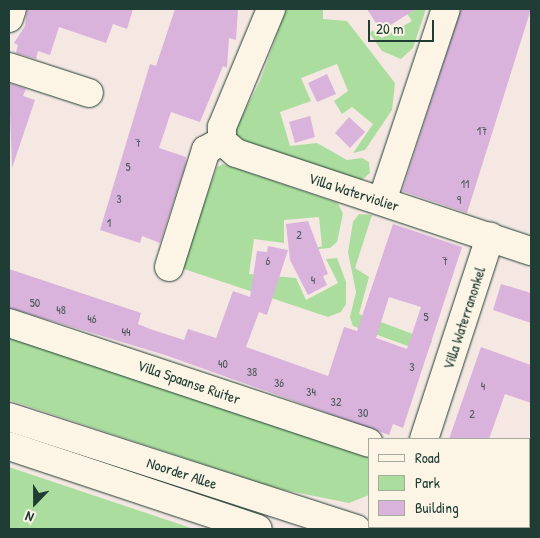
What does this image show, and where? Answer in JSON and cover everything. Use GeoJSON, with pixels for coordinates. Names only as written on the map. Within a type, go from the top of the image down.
{"type":"FeatureCollection","features":[{"type":"Feature","properties":{"kind":"street"},"geometry":{"type":"LineString","coordinates":[[9,18],[12,9]]}},
{"type":"Feature","properties":{"kind":"street"},"geometry":{"type":"LineString","coordinates":[[169,266],[206,150],[222,141],[222,127],[271,9]]}},
{"type":"Feature","properties":{"kind":"street"},"geometry":{"type":"LineString","coordinates":[[382,201],[446,9]]}},
{"type":"Feature","properties":{"kind":"street"},"geometry":{"type":"LineString","coordinates":[[9,66],[89,93]]}},
{"type":"Feature","properties":{"kind":"street","name":"Villa Waterviolier"},"geometry":{"type":"LineString","coordinates":[[222,141],[236,153],[490,237]]}},
{"type":"Feature","properties":{"kind":"street"},"geometry":{"type":"LineString","coordinates":[[490,237],[531,251]]}},
{"type":"Feature","properties":{"kind":"street","name":"Villa Waterranonkel"},"geometry":{"type":"LineString","coordinates":[[424,438],[490,237]]}},
{"type":"Feature","properties":{"kind":"street","name":"Villa Spaanse Ruiter"},"geometry":{"type":"LineString","coordinates":[[9,323],[368,443]]}},
{"type":"Feature","properties":{"kind":"street","name":"Noorder Allee"},"geometry":{"type":"LineString","coordinates":[[9,417],[356,529]]}},
{"type":"Feature","properties":{"kind":"street","name":"Noorder Allee"},"geometry":{"type":"LineString","coordinates":[[9,446],[258,529]]}},
{"type":"Feature","properties":{"kind":"green space"},"geometry":{"type":"Polygon","coordinates":[[[286,9],[323,9],[323,19],[347,21],[395,83],[392,110],[365,150],[353,153],[373,124],[352,107],[342,114],[334,101],[348,91],[337,64],[301,78],[311,101],[280,112],[290,146],[317,143],[347,160],[362,158],[369,162],[370,173],[358,183],[246,145],[233,134],[260,81],[286,9]]]}},
{"type":"Feature","properties":{"kind":"green space"},"geometry":{"type":"Polygon","coordinates":[[[404,9],[426,9],[413,48],[401,59],[382,51],[370,34],[372,30],[382,38],[412,21],[404,9]]]}},
{"type":"Feature","properties":{"kind":"green space"},"geometry":{"type":"Polygon","coordinates":[[[223,164],[338,203],[343,214],[337,242],[330,248],[309,250],[322,246],[319,217],[284,220],[284,243],[254,239],[249,274],[296,278],[306,300],[338,283],[326,259],[337,258],[346,282],[346,304],[341,312],[328,317],[181,268],[217,167],[223,164]]]}},
{"type":"Feature","properties":{"kind":"green space"},"geometry":{"type":"Polygon","coordinates":[[[359,214],[372,215],[355,268],[369,277],[359,314],[432,341],[427,353],[353,326],[350,317],[356,292],[348,252],[353,222],[359,214]]]}},
{"type":"Feature","properties":{"kind":"green space"},"geometry":{"type":"Polygon","coordinates":[[[9,332],[368,452],[368,495],[349,503],[279,489],[9,400],[9,332]]]}},
{"type":"Feature","properties":{"kind":"green space"},"geometry":{"type":"Polygon","coordinates":[[[9,467],[194,529],[9,529],[9,467]]]}},
{"type":"Feature","properties":{"kind":"green space"},"geometry":{"type":"Polygon","coordinates":[[[530,518],[531,529],[435,529],[530,528],[530,518]]]}},
{"type":"Feature","properties":{"kind":"building"},"geometry":{"type":"Polygon","coordinates":[[[27,9],[133,9],[127,29],[113,24],[106,43],[59,27],[50,55],[38,51],[36,59],[16,53],[18,45],[14,43],[25,26],[27,9]]]}},
{"type":"Feature","properties":{"kind":"building"},"geometry":{"type":"Polygon","coordinates":[[[175,9],[238,9],[236,40],[229,38],[227,68],[223,66],[200,122],[171,112],[159,148],[186,157],[185,166],[160,243],[142,236],[140,243],[100,230],[150,64],[156,66],[175,9]]]}},
{"type":"Feature","properties":{"kind":"building"},"geometry":{"type":"Polygon","coordinates":[[[367,9],[416,9],[381,31],[367,9]]]}},
{"type":"Feature","properties":{"kind":"building"},"geometry":{"type":"Polygon","coordinates":[[[461,9],[531,9],[467,213],[402,191],[461,9]]]}},
{"type":"Feature","properties":{"kind":"building"},"geometry":{"type":"Polygon","coordinates":[[[327,74],[336,94],[317,102],[308,83],[327,74]]]}},
{"type":"Feature","properties":{"kind":"building"},"geometry":{"type":"Polygon","coordinates":[[[9,83],[26,89],[23,96],[35,100],[12,168],[9,83]]]}},
{"type":"Feature","properties":{"kind":"building"},"geometry":{"type":"Polygon","coordinates":[[[310,116],[315,137],[295,143],[289,122],[310,116]]]}},
{"type":"Feature","properties":{"kind":"building"},"geometry":{"type":"Polygon","coordinates":[[[349,117],[365,132],[350,148],[335,133],[349,117]]]}},
{"type":"Feature","properties":{"kind":"building"},"geometry":{"type":"Polygon","coordinates":[[[308,221],[328,274],[323,276],[327,285],[308,295],[290,260],[286,224],[308,221]]]}},
{"type":"Feature","properties":{"kind":"building"},"geometry":{"type":"Polygon","coordinates":[[[393,224],[462,247],[403,428],[393,424],[389,435],[165,355],[9,308],[9,269],[141,313],[138,324],[150,329],[184,340],[188,329],[216,338],[233,291],[250,297],[257,251],[267,252],[268,246],[288,250],[267,315],[259,312],[246,347],[328,376],[344,327],[357,331],[393,224]],[[389,297],[376,338],[407,349],[421,307],[389,297]]]}},
{"type":"Feature","properties":{"kind":"building"},"geometry":{"type":"Polygon","coordinates":[[[501,284],[531,293],[531,323],[493,310],[501,284]]]}},
{"type":"Feature","properties":{"kind":"building"},"geometry":{"type":"Polygon","coordinates":[[[481,347],[531,365],[531,403],[505,394],[489,438],[449,438],[481,347]]]}}]}
